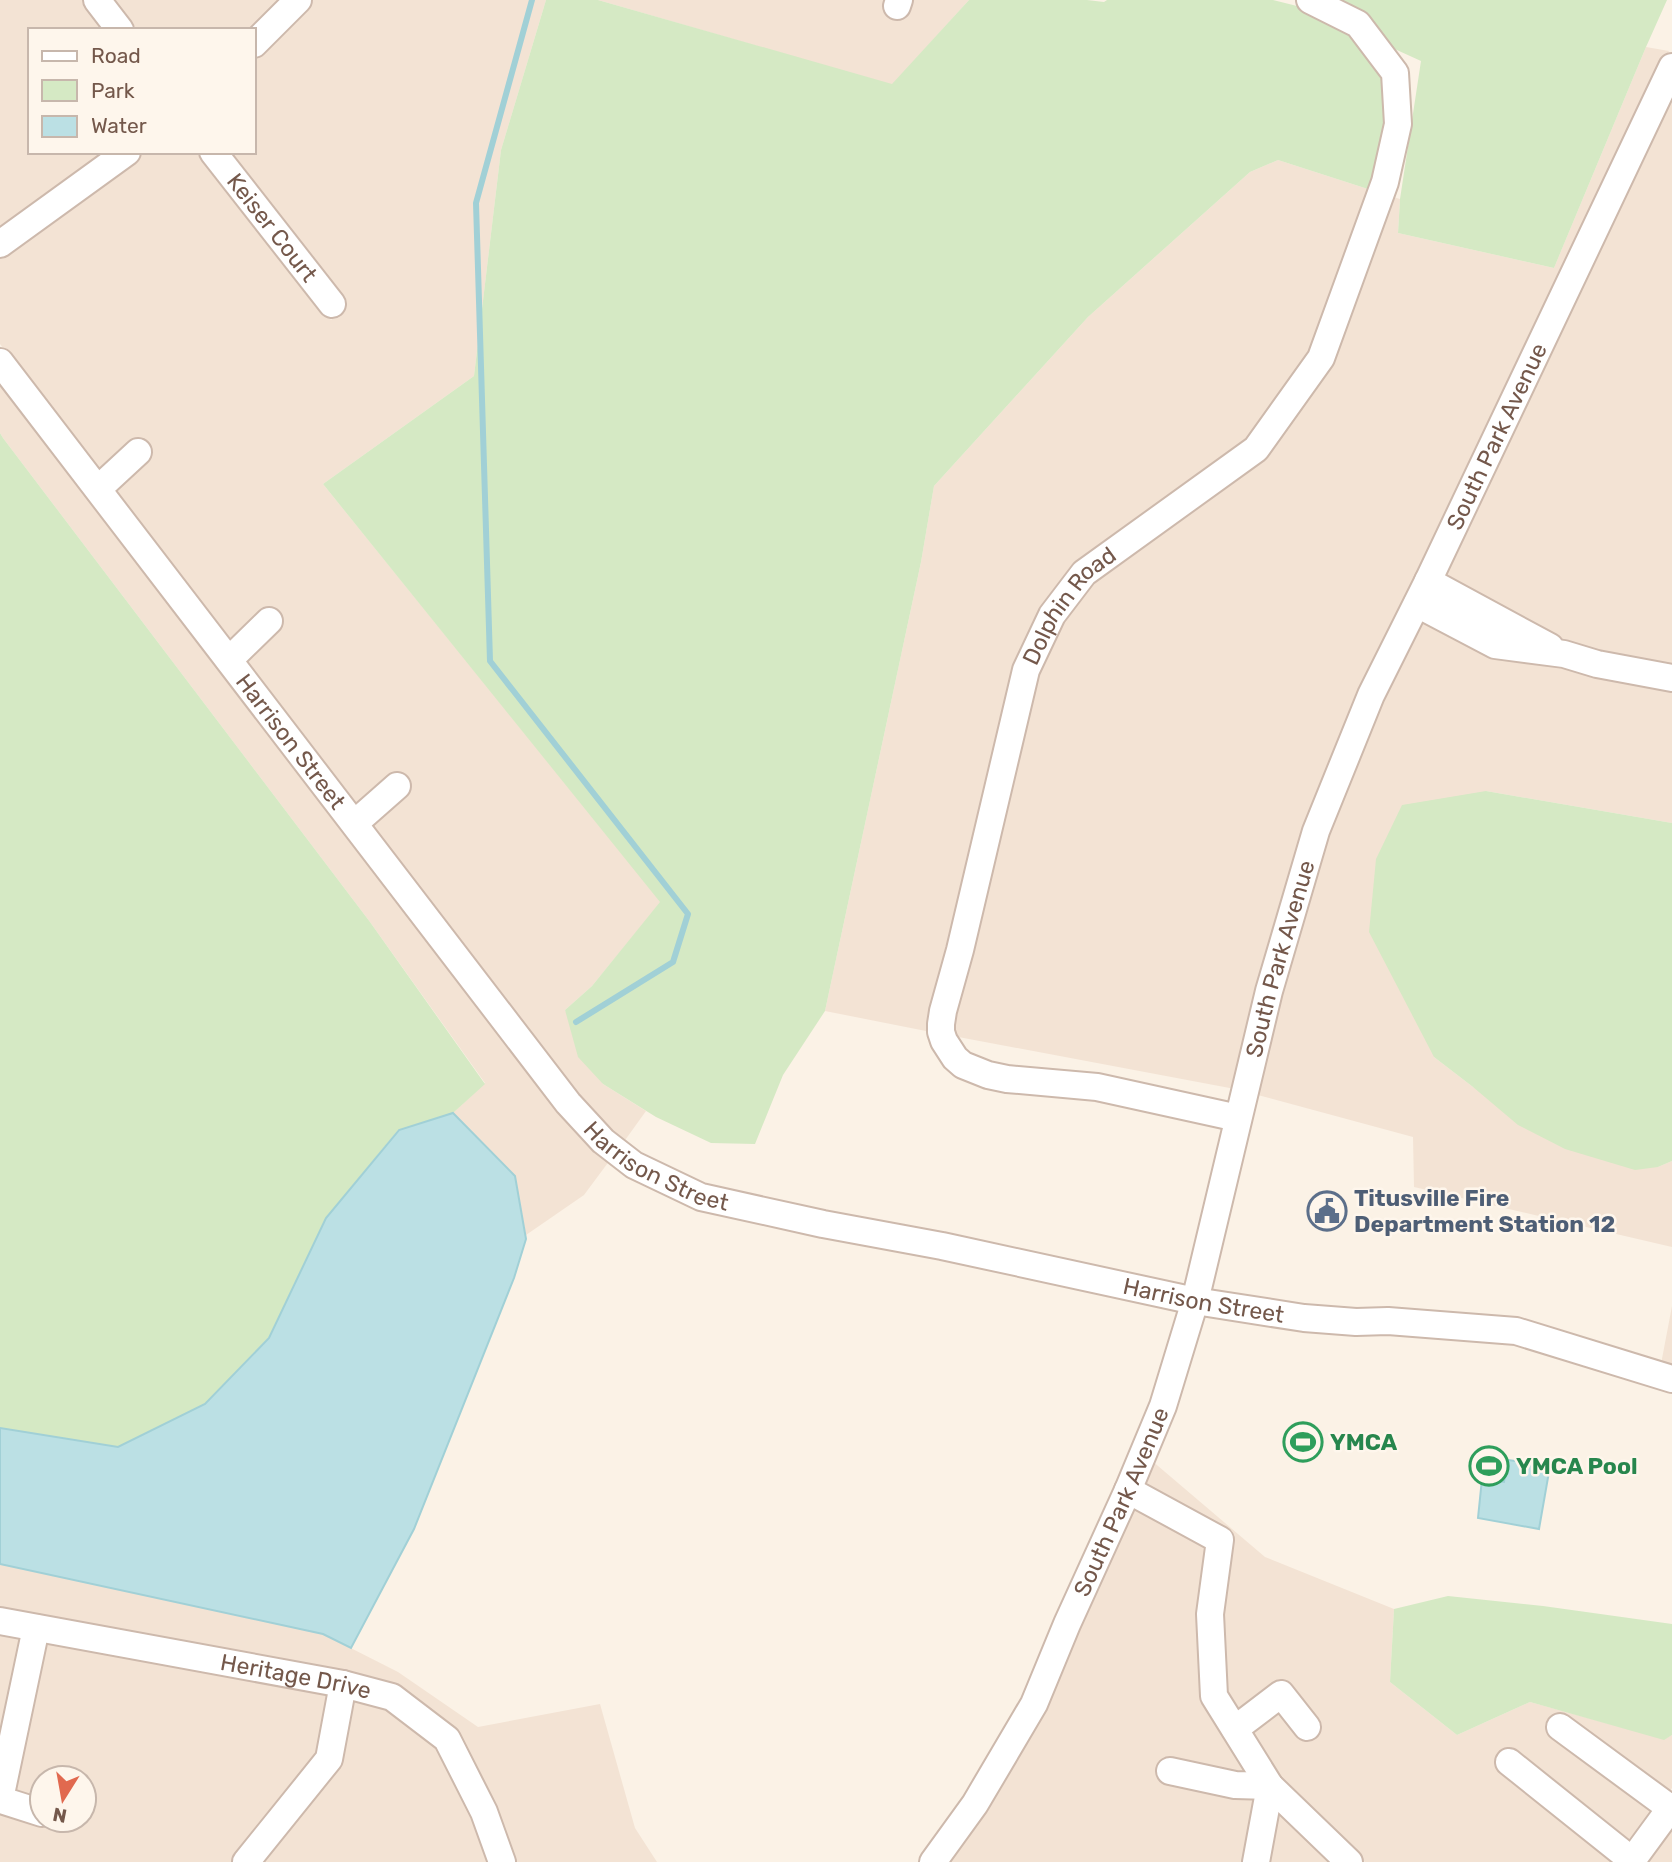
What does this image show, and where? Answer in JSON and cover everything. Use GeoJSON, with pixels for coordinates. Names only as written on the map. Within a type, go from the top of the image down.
{"type":"FeatureCollection","features":[{"type":"Feature","properties":{"kind":"street"},"geometry":{"type":"LineString","coordinates":[[97,0],[118,28]]}},
{"type":"Feature","properties":{"kind":"street"},"geometry":{"type":"LineString","coordinates":[[256,42],[298,0]]}},
{"type":"Feature","properties":{"kind":"street","name":"Dolphin Road"},"geometry":{"type":"LineString","coordinates":[[1238,1118],[1097,1087],[988,1075],[963,1065],[955,1058],[944,1041],[941,1024],[1027,670],[1052,615],[1084,573],[1256,449],[1321,358],[1385,182],[1398,124],[1395,73],[1358,24],[1310,0]]}},
{"type":"Feature","properties":{"kind":"street","name":"South Park Avenue"},"geometry":{"type":"LineString","coordinates":[[933,1862],[975,1804],[1034,1704],[1163,1406],[1195,1301],[1269,991],[1316,831],[1371,695],[1672,67]]}},
{"type":"Feature","properties":{"kind":"street"},"geometry":{"type":"LineString","coordinates":[[0,244],[124,154]]}},
{"type":"Feature","properties":{"kind":"street","name":"Keiser Court"},"geometry":{"type":"LineString","coordinates":[[215,154],[332,304]]}},
{"type":"Feature","properties":{"kind":"street","name":"Harrison Street"},"geometry":{"type":"LineString","coordinates":[[0,362],[568,1102],[603,1141],[634,1165],[701,1197],[1195,1301],[1304,1318],[1356,1322],[1388,1321],[1516,1331],[1672,1379]]}},
{"type":"Feature","properties":{"kind":"street"},"geometry":{"type":"LineString","coordinates":[[98,489],[138,452]]}},
{"type":"Feature","properties":{"kind":"street"},"geometry":{"type":"LineString","coordinates":[[1422,593],[1564,654],[1597,664],[1672,678]]}},
{"type":"Feature","properties":{"kind":"street"},"geometry":{"type":"LineString","coordinates":[[229,660],[269,621]]}},
{"type":"Feature","properties":{"kind":"street"},"geometry":{"type":"LineString","coordinates":[[355,823],[397,786]]}},
{"type":"Feature","properties":{"kind":"street"},"geometry":{"type":"LineString","coordinates":[[1128,1490],[1220,1540],[1210,1614],[1214,1696],[1270,1786],[1349,1862]]}},
{"type":"Feature","properties":{"kind":"street","name":"Heritage Drive"},"geometry":{"type":"LineString","coordinates":[[0,1621],[343,1684],[392,1697],[447,1739],[484,1812],[502,1862]]}},
{"type":"Feature","properties":{"kind":"street"},"geometry":{"type":"LineString","coordinates":[[28,1809],[0,1800],[36,1628]]}},
{"type":"Feature","properties":{"kind":"street"},"geometry":{"type":"LineString","coordinates":[[246,1862],[329,1759],[343,1684]]}},
{"type":"Feature","properties":{"kind":"street"},"geometry":{"type":"LineString","coordinates":[[1235,1729],[1281,1694],[1307,1727]]}},
{"type":"Feature","properties":{"kind":"street"},"geometry":{"type":"LineString","coordinates":[[1509,1762],[1632,1861],[1671,1807],[1560,1727]]}},
{"type":"Feature","properties":{"kind":"street"},"geometry":{"type":"LineString","coordinates":[[1171,1771],[1235,1785],[1270,1786]]}},
{"type":"Feature","properties":{"kind":"street"},"geometry":{"type":"LineString","coordinates":[[1256,1862],[1270,1786]]}},
{"type":"Feature","properties":{"kind":"shaded area"},"geometry":{"type":"Polygon","coordinates":[[[0,0],[84,0],[105,28],[28,28],[28,154],[106,154],[0,231],[0,0]]]}},
{"type":"Feature","properties":{"kind":"shaded area"},"geometry":{"type":"Polygon","coordinates":[[[111,0],[284,0],[256,28],[132,28],[111,0]]]}},
{"type":"Feature","properties":{"kind":"shaded area"},"geometry":{"type":"Polygon","coordinates":[[[312,0],[546,0],[501,150],[474,376],[323,484],[661,902],[592,986],[565,1010],[603,1084],[646,1111],[623,1143],[575,1095],[0,344],[0,257],[142,154],[201,154],[331,320],[346,305],[228,154],[256,154],[256,57],[312,0]]]}},
{"type":"Feature","properties":{"kind":"shaded area"},"geometry":{"type":"Polygon","coordinates":[[[598,0],[889,0],[885,13],[903,20],[910,0],[969,0],[892,85],[598,0]]]}},
{"type":"Feature","properties":{"kind":"shaded area"},"geometry":{"type":"Polygon","coordinates":[[[1646,47],[1669,51],[1419,576],[1235,1089],[953,1036],[953,1013],[1036,674],[1061,621],[1091,581],[1264,455],[1390,196],[1400,199],[1398,233],[1554,268],[1646,47]]]}},
{"type":"Feature","properties":{"kind":"shaded area"},"geometry":{"type":"Polygon","coordinates":[[[1672,90],[1672,667],[1599,653],[1567,643],[1441,576],[1672,90]]]}},
{"type":"Feature","properties":{"kind":"shaded area"},"geometry":{"type":"Polygon","coordinates":[[[1278,160],[1371,190],[1312,352],[1250,440],[1044,611],[931,1032],[825,1011],[921,562],[934,486],[1088,317],[1250,172],[1278,160]]]}},
{"type":"Feature","properties":{"kind":"shaded area"},"geometry":{"type":"Polygon","coordinates":[[[0,379],[610,1160],[584,1195],[526,1235],[515,1176],[453,1113],[485,1083],[370,922],[3,438],[0,433],[0,379]]]}},
{"type":"Feature","properties":{"kind":"shaded area"},"geometry":{"type":"Polygon","coordinates":[[[1421,619],[1561,665],[1672,690],[1672,823],[1486,791],[1434,1057],[1473,1087],[1658,1167],[1672,1161],[1672,1247],[1414,1187],[1413,1137],[1254,1094],[1325,834],[1380,700],[1421,619]]]}},
{"type":"Feature","properties":{"kind":"shaded area"},"geometry":{"type":"Polygon","coordinates":[[[1672,1306],[1672,1368],[1661,1364],[1672,1306]]]}},
{"type":"Feature","properties":{"kind":"shaded area"},"geometry":{"type":"Polygon","coordinates":[[[1151,1460],[1265,1557],[1394,1609],[1390,1682],[1457,1735],[1530,1702],[1664,1739],[1672,1735],[1672,1788],[1630,1845],[1507,1747],[1496,1765],[1616,1862],[1365,1862],[1281,1782],[1282,1777],[1276,1776],[1224,1692],[1220,1614],[1230,1541],[1141,1484],[1151,1460]]]}},
{"type":"Feature","properties":{"kind":"shaded area"},"geometry":{"type":"Polygon","coordinates":[[[1132,1505],[1209,1546],[1201,1615],[1260,1789],[1246,1862],[945,1862],[1132,1505]]]}},
{"type":"Feature","properties":{"kind":"shaded area"},"geometry":{"type":"Polygon","coordinates":[[[0,1564],[323,1634],[398,1672],[478,1727],[600,1704],[635,1828],[657,1862],[512,1862],[398,1688],[0,1610],[0,1564]]]}},
{"type":"Feature","properties":{"kind":"shaded area"},"geometry":{"type":"Polygon","coordinates":[[[0,1633],[331,1693],[320,1754],[233,1862],[0,1862],[0,1633]]]}},
{"type":"Feature","properties":{"kind":"shaded area"},"geometry":{"type":"Polygon","coordinates":[[[350,1698],[388,1707],[440,1747],[475,1817],[491,1862],[259,1862],[350,1698]]]}},
{"type":"Feature","properties":{"kind":"shaded area"},"geometry":{"type":"Polygon","coordinates":[[[1276,1807],[1333,1862],[1266,1862],[1276,1807]]]}},
{"type":"Feature","properties":{"kind":"shaded area"},"geometry":{"type":"Polygon","coordinates":[[[1672,1823],[1672,1862],[1650,1862],[1646,1858],[1672,1823]]]}},
{"type":"Feature","properties":{"kind":"green space"},"geometry":{"type":"Polygon","coordinates":[[[546,0],[598,0],[892,84],[969,0],[1273,0],[1297,6],[1352,33],[1385,77],[1388,123],[1371,190],[1278,160],[1250,172],[1088,317],[934,486],[921,562],[825,1011],[783,1075],[755,1144],[711,1143],[656,1117],[603,1084],[578,1057],[565,1010],[592,986],[660,902],[323,484],[474,376],[501,150],[546,0]]]}},
{"type":"Feature","properties":{"kind":"green space"},"geometry":{"type":"Polygon","coordinates":[[[1335,0],[1667,0],[1554,268],[1398,233],[1400,199],[1421,61],[1388,46],[1335,0]]]}},
{"type":"Feature","properties":{"kind":"green space"},"geometry":{"type":"Polygon","coordinates":[[[0,433],[370,922],[485,1084],[453,1113],[398,1130],[326,1218],[269,1337],[205,1404],[118,1447],[0,1428],[0,433]]]}},
{"type":"Feature","properties":{"kind":"green space"},"geometry":{"type":"Polygon","coordinates":[[[1486,791],[1672,823],[1672,1161],[1658,1167],[1635,1170],[1565,1149],[1518,1125],[1434,1057],[1369,932],[1376,859],[1402,805],[1486,791]]]}},
{"type":"Feature","properties":{"kind":"green space"},"geometry":{"type":"Polygon","coordinates":[[[1448,1596],[1672,1624],[1672,1735],[1664,1740],[1530,1702],[1457,1735],[1390,1682],[1394,1609],[1448,1596]]]}},
{"type":"Feature","properties":{"kind":"water"},"geometry":{"type":"Polygon","coordinates":[[[453,1113],[515,1176],[526,1239],[514,1278],[414,1529],[351,1648],[323,1634],[0,1564],[0,1428],[118,1447],[205,1404],[269,1338],[326,1218],[399,1130],[453,1113]]]}},
{"type":"Feature","properties":{"kind":"water"},"geometry":{"type":"Polygon","coordinates":[[[1508,1460],[1550,1466],[1539,1529],[1478,1518],[1482,1479],[1504,1482],[1508,1460]]]}},
{"type":"Feature","properties":{"kind":"waterway"},"geometry":{"type":"LineString","coordinates":[[532,0],[476,203],[490,661],[688,914],[673,962],[576,1022]]}},
{"type":"Feature","properties":{"kind":"place","name":"Titusville Fire Department Station 12"},"geometry":{"type":"Point","coordinates":[1327,1211]}},
{"type":"Feature","properties":{"kind":"place","name":"YMCA"},"geometry":{"type":"Point","coordinates":[1303,1442]}},
{"type":"Feature","properties":{"kind":"place","name":"YMCA Pool"},"geometry":{"type":"Point","coordinates":[1489,1466]}}]}
